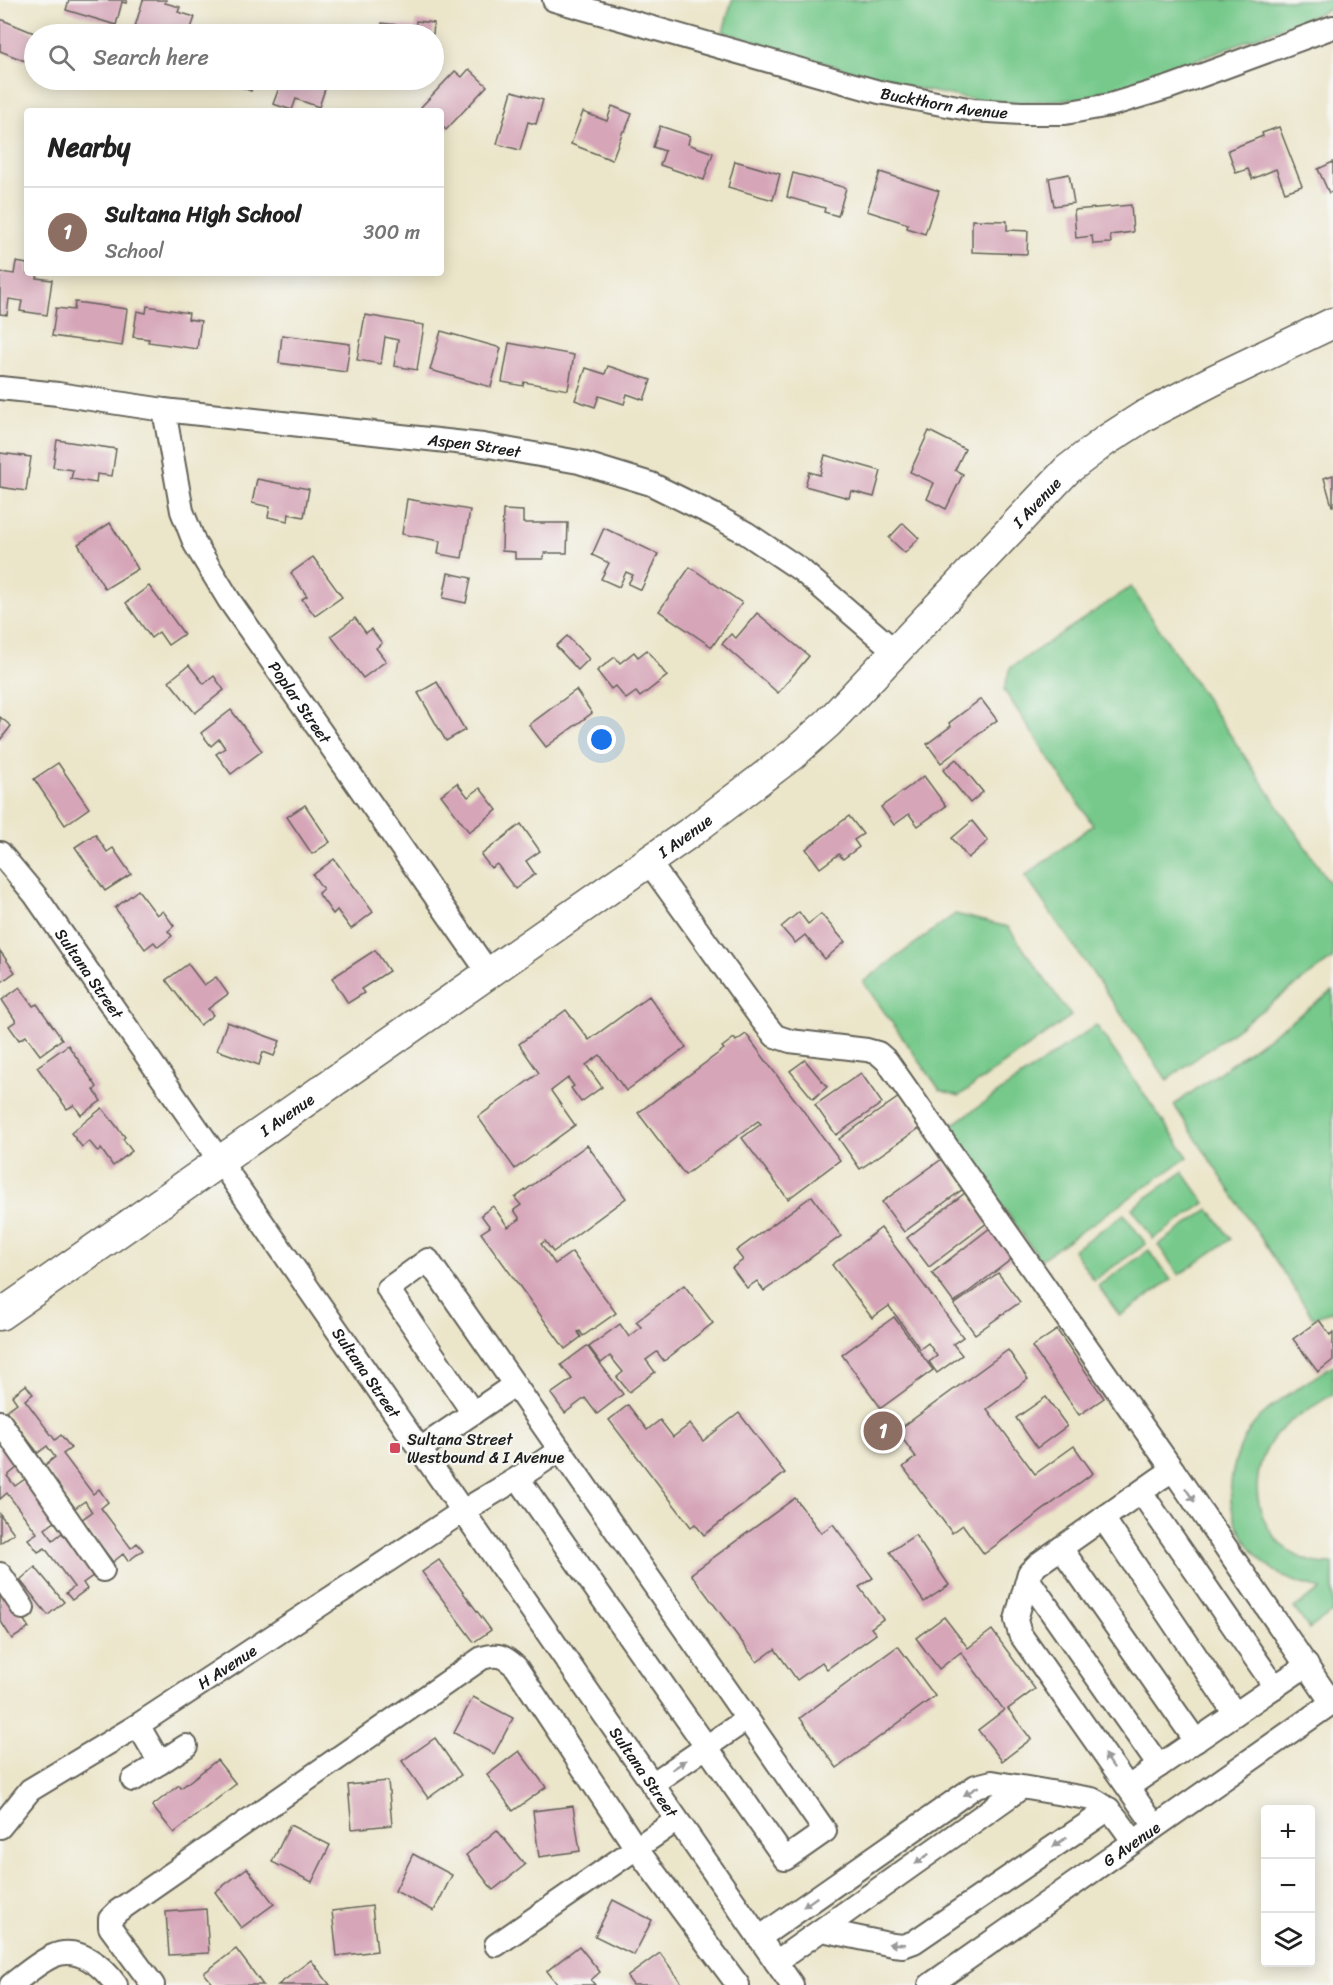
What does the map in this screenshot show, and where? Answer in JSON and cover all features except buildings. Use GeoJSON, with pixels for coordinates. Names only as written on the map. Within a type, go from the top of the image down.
{"type":"FeatureCollection","features":[{"type":"Feature","properties":{"kind":"main road","name":"I Avenue"},"geometry":{"type":"LineString","coordinates":[[0,1314],[695,829],[792,755],[828,723],[1066,470],[1105,441],[1144,416],[1333,323]]}},
{"type":"Feature","properties":{"kind":"street","name":"Buckthorn Avenue"},"geometry":{"type":"LineString","coordinates":[[554,0],[879,92],[973,110],[1021,113],[1065,113],[1110,105],[1170,87],[1333,27]]}},
{"type":"Feature","properties":{"kind":"street","name":"Aspen Street"},"geometry":{"type":"LineString","coordinates":[[0,388],[164,410],[483,445],[579,462],[651,484],[722,519],[801,570],[896,652]]}},
{"type":"Feature","properties":{"kind":"street","name":"Poplar Street"},"geometry":{"type":"LineString","coordinates":[[164,410],[182,511],[195,544],[229,600],[488,972]]}},
{"type":"Feature","properties":{"kind":"street","name":"Sultana Street"},"geometry":{"type":"LineString","coordinates":[[0,853],[35,895],[792,1985]]}},
{"type":"Feature","properties":{"kind":"street"},"geometry":{"type":"LineString","coordinates":[[648,861],[755,1011],[775,1035],[790,1041],[867,1050],[878,1053],[886,1060],[1333,1702]]}},
{"type":"Feature","properties":{"kind":"street"},"geometry":{"type":"LineString","coordinates":[[473,1413],[388,1289],[428,1260],[825,1831],[785,1859],[518,1478]]}},
{"type":"Feature","properties":{"kind":"street"},"geometry":{"type":"LineString","coordinates":[[420,1449],[514,1385]]}},
{"type":"Feature","properties":{"kind":"street"},"geometry":{"type":"LineString","coordinates":[[0,1422],[103,1570]]}},
{"type":"Feature","properties":{"kind":"street","name":"H Avenue"},"geometry":{"type":"LineString","coordinates":[[0,1827],[30,1790],[138,1725],[463,1511],[560,1450]]}},
{"type":"Feature","properties":{"kind":"street"},"geometry":{"type":"LineString","coordinates":[[1155,1826],[1020,1634],[1016,1620],[1029,1573],[1038,1563],[1173,1470]]}},
{"type":"Feature","properties":{"kind":"street"},"geometry":{"type":"LineString","coordinates":[[1141,1492],[1275,1687]]}},
{"type":"Feature","properties":{"kind":"street"},"geometry":{"type":"LineString","coordinates":[[1103,1518],[1235,1714]]}},
{"type":"Feature","properties":{"kind":"street"},"geometry":{"type":"LineString","coordinates":[[1061,1548],[1196,1741]]}},
{"type":"Feature","properties":{"kind":"street"},"geometry":{"type":"LineString","coordinates":[[0,1574],[23,1608]]}},
{"type":"Feature","properties":{"kind":"street"},"geometry":{"type":"LineString","coordinates":[[1028,1579],[1159,1766]]}},
{"type":"Feature","properties":{"kind":"street"},"geometry":{"type":"LineString","coordinates":[[153,1985],[110,1927],[110,1919],[118,1911],[482,1658],[495,1654],[503,1656],[516,1666],[636,1848],[738,1985]]}},
{"type":"Feature","properties":{"kind":"street"},"geometry":{"type":"LineString","coordinates":[[1128,1787],[1307,1665]]}},
{"type":"Feature","properties":{"kind":"street","name":"G Avenue"},"geometry":{"type":"LineString","coordinates":[[930,1985],[1333,1702]]}},
{"type":"Feature","properties":{"kind":"street"},"geometry":{"type":"LineString","coordinates":[[652,1784],[747,1719]]}},
{"type":"Feature","properties":{"kind":"street"},"geometry":{"type":"LineString","coordinates":[[138,1725],[160,1762]]}},
{"type":"Feature","properties":{"kind":"street"},"geometry":{"type":"LineString","coordinates":[[133,1780],[186,1746]]}},
{"type":"Feature","properties":{"kind":"street"},"geometry":{"type":"LineString","coordinates":[[759,1938],[976,1786],[992,1782],[1092,1800],[1109,1809],[1133,1841]]}},
{"type":"Feature","properties":{"kind":"street"},"geometry":{"type":"LineString","coordinates":[[776,1962],[1021,1788]]}},
{"type":"Feature","properties":{"kind":"street"},"geometry":{"type":"LineString","coordinates":[[822,1930],[893,1945],[903,1946],[914,1942],[1109,1809]]}},
{"type":"Feature","properties":{"kind":"street"},"geometry":{"type":"LineString","coordinates":[[496,1945],[677,1820]]}},
{"type":"Feature","properties":{"kind":"street"},"geometry":{"type":"LineString","coordinates":[[11,1985],[54,1955],[74,1953],[97,1963],[116,1985]]}},
{"type":"Feature","properties":{"kind":"green space"},"geometry":{"type":"Polygon","coordinates":[[[732,0],[1330,0],[1333,8],[1095,98],[996,104],[898,85],[723,32],[732,0]]]}},
{"type":"Feature","properties":{"kind":"green space"},"geometry":{"type":"Polygon","coordinates":[[[1131,587],[1333,888],[1333,958],[1167,1080],[1025,876],[1093,825],[1004,690],[1010,668],[1131,587]]]}},
{"type":"Feature","properties":{"kind":"green space"},"geometry":{"type":"Polygon","coordinates":[[[955,914],[1008,927],[1071,1016],[959,1096],[940,1090],[863,982],[955,914]]]}},
{"type":"Feature","properties":{"kind":"green space"},"geometry":{"type":"Polygon","coordinates":[[[1333,991],[1333,1311],[1313,1318],[1174,1105],[1333,991]]]}},
{"type":"Feature","properties":{"kind":"green space"},"geometry":{"type":"Polygon","coordinates":[[[1096,1025],[1188,1157],[1040,1260],[948,1128],[1096,1025]]]}},
{"type":"Feature","properties":{"kind":"green space"},"geometry":{"type":"Polygon","coordinates":[[[1183,1172],[1205,1203],[1153,1239],[1132,1208],[1183,1172]]]}},
{"type":"Feature","properties":{"kind":"green space"},"geometry":{"type":"Polygon","coordinates":[[[1209,1209],[1231,1239],[1179,1275],[1158,1245],[1209,1209]]]}},
{"type":"Feature","properties":{"kind":"green space"},"geometry":{"type":"Polygon","coordinates":[[[1124,1214],[1146,1244],[1094,1280],[1073,1250],[1124,1214]]]}},
{"type":"Feature","properties":{"kind":"green space"},"geometry":{"type":"Polygon","coordinates":[[[1149,1250],[1171,1280],[1120,1316],[1098,1286],[1149,1250]]]}},
{"type":"Feature","properties":{"kind":"green space"},"geometry":{"type":"Polygon","coordinates":[[[1333,1365],[1333,1394],[1282,1429],[1269,1445],[1258,1478],[1261,1511],[1267,1527],[1277,1540],[1290,1552],[1306,1560],[1333,1564],[1333,1612],[1309,1629],[1294,1608],[1321,1589],[1288,1578],[1274,1570],[1258,1556],[1244,1538],[1235,1518],[1231,1488],[1237,1457],[1250,1429],[1277,1403],[1333,1365]]]}},
{"type":"Feature","properties":{"kind":"place","name":"Sultana High School"},"geometry":{"type":"Point","coordinates":[883,1431]}},
{"type":"Feature","properties":{"kind":"place","name":"Sultana Street Westbound & I Avenue"},"geometry":{"type":"Point","coordinates":[395,1448]}}]}
